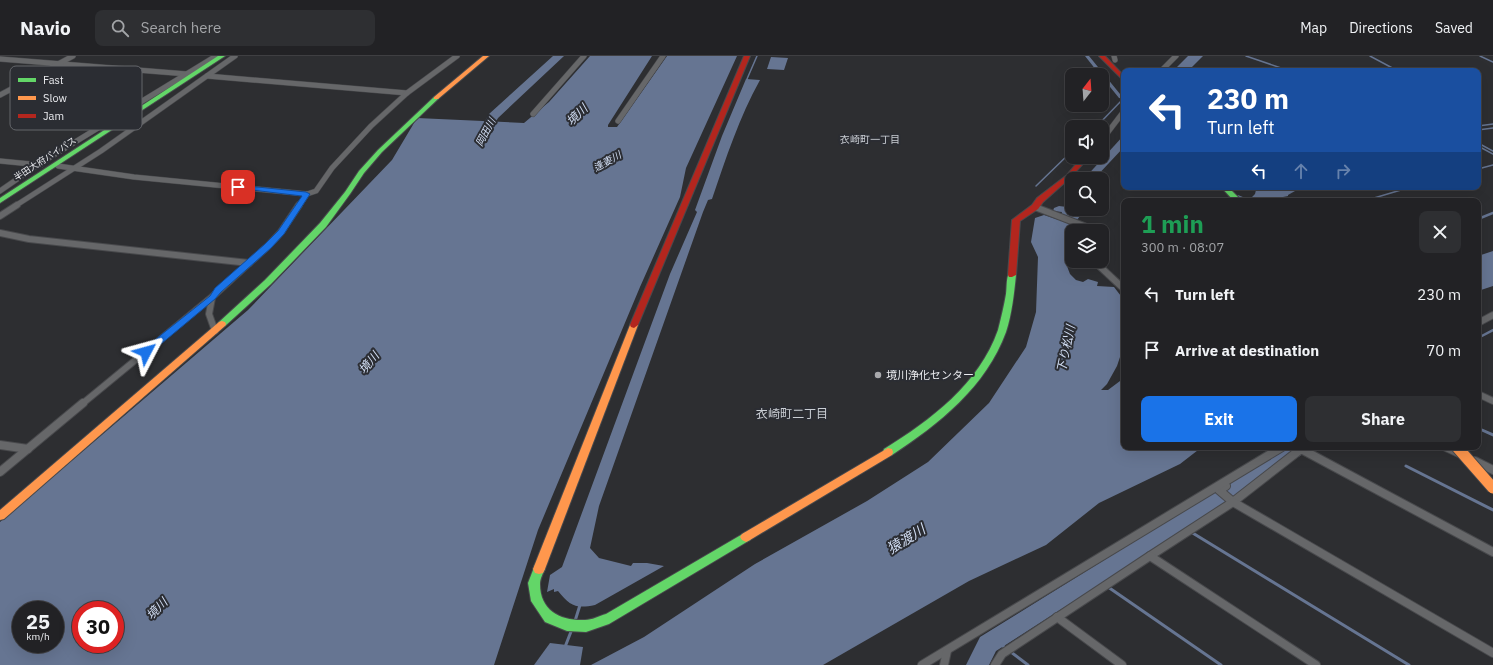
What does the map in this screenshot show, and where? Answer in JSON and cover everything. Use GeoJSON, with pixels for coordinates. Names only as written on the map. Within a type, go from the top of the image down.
{"type":"FeatureCollection","features":[{"type":"Feature","properties":{"kind":"main road","name":"半田大府パイパス"},"geometry":{"type":"LineString","coordinates":[[142,108],[222,56]]}},
{"type":"Feature","properties":{"kind":"main road"},"geometry":{"type":"LineString","coordinates":[[0,516],[215,331],[268,282],[323,225],[361,172],[380,151],[420,112],[465,72],[486,56]]}},
{"type":"Feature","properties":{"kind":"main road"},"geometry":{"type":"LineString","coordinates":[[747,56],[635,322],[534,583],[537,601],[549,618],[567,625],[586,626],[609,619],[912,438],[948,410],[973,382],[994,352],[1005,315],[1016,220],[1037,208],[1040,200],[1069,176],[1080,164]]}},
{"type":"Feature","properties":{"kind":"main road"},"geometry":{"type":"LineString","coordinates":[[1102,56],[1121,76]]}},
{"type":"Feature","properties":{"kind":"main road","name":"半田大府パイパス"},"geometry":{"type":"LineString","coordinates":[[0,200],[108,130]]}},
{"type":"Feature","properties":{"kind":"main road"},"geometry":{"type":"LineString","coordinates":[[1227,190],[1235,198]]}},
{"type":"Feature","properties":{"kind":"main road"},"geometry":{"type":"LineString","coordinates":[[1460,450],[1493,488]]}},
{"type":"Feature","properties":{"kind":"street"},"geometry":{"type":"LineString","coordinates":[[55,66],[73,56]]}},
{"type":"Feature","properties":{"kind":"street"},"geometry":{"type":"LineString","coordinates":[[142,102],[216,56]]}},
{"type":"Feature","properties":{"kind":"street"},"geometry":{"type":"LineString","coordinates":[[142,122],[235,56]]}},
{"type":"Feature","properties":{"kind":"street"},"geometry":{"type":"LineString","coordinates":[[58,166],[134,178],[306,194],[316,191],[332,168],[356,142],[407,93],[457,56]]}},
{"type":"Feature","properties":{"kind":"street"},"geometry":{"type":"LineString","coordinates":[[533,114],[584,56]]}},
{"type":"Feature","properties":{"kind":"street"},"geometry":{"type":"LineString","coordinates":[[618,122],[663,56]]}},
{"type":"Feature","properties":{"kind":"street"},"geometry":{"type":"LineString","coordinates":[[1164,68],[1176,56]]}},
{"type":"Feature","properties":{"kind":"street"},"geometry":{"type":"LineString","coordinates":[[0,59],[85,66]]}},
{"type":"Feature","properties":{"kind":"street"},"geometry":{"type":"LineString","coordinates":[[142,70],[188,74]]}},
{"type":"Feature","properties":{"kind":"street"},"geometry":{"type":"LineString","coordinates":[[207,76],[407,93]]}},
{"type":"Feature","properties":{"kind":"street"},"geometry":{"type":"LineString","coordinates":[[0,95],[10,90]]}},
{"type":"Feature","properties":{"kind":"street"},"geometry":{"type":"LineString","coordinates":[[1109,131],[1121,115]]}},
{"type":"Feature","properties":{"kind":"street"},"geometry":{"type":"LineString","coordinates":[[0,191],[39,164],[95,130]]}},
{"type":"Feature","properties":{"kind":"street"},"geometry":{"type":"LineString","coordinates":[[0,216],[76,168],[130,130]]}},
{"type":"Feature","properties":{"kind":"street"},"geometry":{"type":"LineString","coordinates":[[0,161],[49,165]]}},
{"type":"Feature","properties":{"kind":"street"},"geometry":{"type":"LineString","coordinates":[[0,472],[212,298],[218,290],[281,232],[306,194]]}},
{"type":"Feature","properties":{"kind":"street"},"geometry":{"type":"LineString","coordinates":[[1037,208],[1079,224]]}},
{"type":"Feature","properties":{"kind":"street"},"geometry":{"type":"LineString","coordinates":[[0,233],[29,238],[249,263]]}},
{"type":"Feature","properties":{"kind":"street"},"geometry":{"type":"LineString","coordinates":[[1101,268],[1121,286]]}},
{"type":"Feature","properties":{"kind":"street"},"geometry":{"type":"LineString","coordinates":[[212,298],[209,308],[209,322],[215,331]]}},
{"type":"Feature","properties":{"kind":"street"},"geometry":{"type":"LineString","coordinates":[[1481,321],[1493,315]]}},
{"type":"Feature","properties":{"kind":"street"},"geometry":{"type":"LineString","coordinates":[[1481,395],[1493,401]]}},
{"type":"Feature","properties":{"kind":"street"},"geometry":{"type":"LineString","coordinates":[[0,445],[28,449]]}},
{"type":"Feature","properties":{"kind":"street"},"geometry":{"type":"LineString","coordinates":[[922,665],[1277,450]]}},
{"type":"Feature","properties":{"kind":"street"},"geometry":{"type":"LineString","coordinates":[[995,665],[1002,654],[1233,502],[1301,450],[1493,552]]}},
{"type":"Feature","properties":{"kind":"street"},"geometry":{"type":"LineString","coordinates":[[1452,450],[1493,470]]}},
{"type":"Feature","properties":{"kind":"street"},"geometry":{"type":"LineString","coordinates":[[1246,469],[1244,475],[1219,490],[1233,502],[1493,654]]}},
{"type":"Feature","properties":{"kind":"street"},"geometry":{"type":"LineString","coordinates":[[1150,556],[1316,665]]}},
{"type":"Feature","properties":{"kind":"street"},"geometry":{"type":"LineString","coordinates":[[1057,617],[1122,665]]}},
{"type":"Feature","properties":{"kind":"street"},"geometry":{"type":"LineString","coordinates":[[944,665],[947,651]]}},
{"type":"Feature","properties":{"kind":"water"},"geometry":{"type":"Polygon","coordinates":[[[590,56],[652,56],[608,125],[608,127],[617,127],[667,56],[737,56],[686,168],[680,197],[640,287],[538,530],[494,665],[0,665],[0,522],[248,310],[392,160],[417,118],[524,123],[549,102],[590,56]]]}},
{"type":"Feature","properties":{"kind":"water"},"geometry":{"type":"Polygon","coordinates":[[[1085,56],[1089,56],[1099,68],[1094,68],[1085,56]]]}},
{"type":"Feature","properties":{"kind":"water"},"geometry":{"type":"Polygon","coordinates":[[[1188,56],[1203,56],[1191,68],[1176,68],[1188,56]]]}},
{"type":"Feature","properties":{"kind":"water"},"geometry":{"type":"Polygon","coordinates":[[[771,57],[788,58],[784,70],[767,69],[771,57]]]}},
{"type":"Feature","properties":{"kind":"water"},"geometry":{"type":"Polygon","coordinates":[[[746,79],[760,80],[739,124],[712,199],[708,200],[703,212],[599,506],[590,548],[599,558],[631,566],[633,563],[647,563],[664,566],[595,605],[583,607],[574,605],[566,600],[558,591],[554,592],[554,589],[547,592],[550,575],[562,567],[670,274],[697,212],[695,210],[722,136],[746,79]]]}},
{"type":"Feature","properties":{"kind":"water"},"geometry":{"type":"Polygon","coordinates":[[[1109,81],[1121,94],[1121,98],[1109,86],[1109,81]]]}},
{"type":"Feature","properties":{"kind":"water"},"geometry":{"type":"Polygon","coordinates":[[[1121,138],[1121,150],[1109,163],[1109,152],[1121,138]]]}},
{"type":"Feature","properties":{"kind":"water"},"geometry":{"type":"Polygon","coordinates":[[[1098,164],[1108,164],[1101,172],[1090,172],[1098,164]]]}},
{"type":"Feature","properties":{"kind":"water"},"geometry":{"type":"Polygon","coordinates":[[[1256,190],[1297,190],[1282,198],[1248,197],[1252,197],[1256,190]]]}},
{"type":"Feature","properties":{"kind":"water"},"geometry":{"type":"Polygon","coordinates":[[[1238,195],[1245,198],[1234,198],[1238,195]]]}},
{"type":"Feature","properties":{"kind":"water"},"geometry":{"type":"Polygon","coordinates":[[[1059,206],[1065,207],[1065,216],[1080,216],[1074,224],[1065,224],[1065,268],[1068,268],[1070,274],[1076,280],[1083,282],[1088,279],[1098,282],[1097,286],[1114,287],[1121,296],[1121,354],[1117,366],[1107,384],[1101,390],[1108,390],[1121,380],[1121,450],[1198,450],[1180,464],[1099,503],[1046,545],[969,581],[823,665],[591,665],[644,637],[755,564],[867,501],[928,462],[989,403],[1026,347],[1036,312],[1038,257],[1031,242],[1035,218],[1044,215],[1059,220],[1062,212],[1053,211],[1054,208],[1059,206]]]}},
{"type":"Feature","properties":{"kind":"water"},"geometry":{"type":"Polygon","coordinates":[[[1493,251],[1493,286],[1481,290],[1481,255],[1493,251]]]}},
{"type":"Feature","properties":{"kind":"water"},"geometry":{"type":"Polygon","coordinates":[[[550,643],[583,647],[580,665],[534,665],[550,643]]]}},
{"type":"Feature","properties":{"kind":"waterway","name":"岡田川"},"geometry":{"type":"LineString","coordinates":[[481,139],[493,116],[559,56]]}},
{"type":"Feature","properties":{"kind":"waterway"},"geometry":{"type":"LineString","coordinates":[[748,81],[747,79],[757,56]]}},
{"type":"Feature","properties":{"kind":"waterway"},"geometry":{"type":"LineString","coordinates":[[1246,56],[1281,68]]}},
{"type":"Feature","properties":{"kind":"waterway"},"geometry":{"type":"LineString","coordinates":[[1370,56],[1392,68]]}},
{"type":"Feature","properties":{"kind":"waterway"},"geometry":{"type":"LineString","coordinates":[[1480,56],[1493,62]]}},
{"type":"Feature","properties":{"kind":"waterway"},"geometry":{"type":"LineString","coordinates":[[1103,120],[1121,101]]}},
{"type":"Feature","properties":{"kind":"waterway"},"geometry":{"type":"LineString","coordinates":[[1481,126],[1493,124]]}},
{"type":"Feature","properties":{"kind":"waterway"},"geometry":{"type":"LineString","coordinates":[[1481,130],[1493,128]]}},
{"type":"Feature","properties":{"kind":"waterway"},"geometry":{"type":"LineString","coordinates":[[1481,145],[1493,151]]}},
{"type":"Feature","properties":{"kind":"waterway"},"geometry":{"type":"LineString","coordinates":[[1481,148],[1493,154]]}},
{"type":"Feature","properties":{"kind":"waterway"},"geometry":{"type":"LineString","coordinates":[[1036,186],[1065,158]]}},
{"type":"Feature","properties":{"kind":"waterway"},"geometry":{"type":"LineString","coordinates":[[1481,168],[1493,165]]}},
{"type":"Feature","properties":{"kind":"waterway"},"geometry":{"type":"LineString","coordinates":[[1374,198],[1401,190]]}},
{"type":"Feature","properties":{"kind":"waterway"},"geometry":{"type":"LineString","coordinates":[[1481,218],[1493,213]]}},
{"type":"Feature","properties":{"kind":"waterway"},"geometry":{"type":"LineString","coordinates":[[1481,336],[1493,330]]}},
{"type":"Feature","properties":{"kind":"waterway"},"geometry":{"type":"LineString","coordinates":[[1482,430],[1493,435]]}},
{"type":"Feature","properties":{"kind":"waterway"},"geometry":{"type":"LineString","coordinates":[[977,665],[988,644],[1295,450]]}},
{"type":"Feature","properties":{"kind":"waterway"},"geometry":{"type":"LineString","coordinates":[[1406,466],[1493,510]]}},
{"type":"Feature","properties":{"kind":"waterway"},"geometry":{"type":"LineString","coordinates":[[1179,525],[1186,529]]}},
{"type":"Feature","properties":{"kind":"waterway"},"geometry":{"type":"LineString","coordinates":[[1191,532],[1409,665]]}},
{"type":"Feature","properties":{"kind":"waterway"},"geometry":{"type":"LineString","coordinates":[[1095,578],[1104,584]]}},
{"type":"Feature","properties":{"kind":"waterway"},"geometry":{"type":"LineString","coordinates":[[1108,587],[1221,665]]}},
{"type":"Feature","properties":{"kind":"waterway"},"geometry":{"type":"LineString","coordinates":[[575,621],[580,605]]}},
{"type":"Feature","properties":{"kind":"waterway"},"geometry":{"type":"LineString","coordinates":[[565,647],[572,629]]}},
{"type":"Feature","properties":{"kind":"waterway"},"geometry":{"type":"LineString","coordinates":[[995,640],[1028,665]]}},
{"type":"Feature","properties":{"kind":"traffic: fast"},"geometry":{"type":"LineString","coordinates":[[142,108],[222,56]]}},
{"type":"Feature","properties":{"kind":"traffic: fast"},"geometry":{"type":"LineString","coordinates":[[222,324],[268,282],[323,225],[348,193],[361,172],[380,151],[436,98]]}},
{"type":"Feature","properties":{"kind":"traffic: fast"},"geometry":{"type":"LineString","coordinates":[[0,201],[109,130]]}},
{"type":"Feature","properties":{"kind":"traffic: fast"},"geometry":{"type":"LineString","coordinates":[[1227,190],[1235,198]]}},
{"type":"Feature","properties":{"kind":"traffic: fast"},"geometry":{"type":"LineString","coordinates":[[888,452],[938,418],[980,374],[1002,330],[1008,307],[1012,275]]}},
{"type":"Feature","properties":{"kind":"traffic: fast"},"geometry":{"type":"LineString","coordinates":[[539,569],[534,583],[537,601],[549,618],[567,625],[586,626],[609,619],[746,537]]}},
{"type":"Feature","properties":{"kind":"traffic: slow"},"geometry":{"type":"LineString","coordinates":[[436,98],[486,56]]}},
{"type":"Feature","properties":{"kind":"traffic: slow"},"geometry":{"type":"LineString","coordinates":[[0,516],[222,324]]}},
{"type":"Feature","properties":{"kind":"traffic: slow"},"geometry":{"type":"LineString","coordinates":[[539,569],[634,325]]}},
{"type":"Feature","properties":{"kind":"traffic: slow"},"geometry":{"type":"LineString","coordinates":[[1460,450],[1493,488]]}},
{"type":"Feature","properties":{"kind":"traffic: slow"},"geometry":{"type":"LineString","coordinates":[[746,537],[888,452]]}},
{"type":"Feature","properties":{"kind":"traffic: jam"},"geometry":{"type":"LineString","coordinates":[[634,325],[747,56]]}},
{"type":"Feature","properties":{"kind":"traffic: jam"},"geometry":{"type":"LineString","coordinates":[[1102,56],[1121,76]]}},
{"type":"Feature","properties":{"kind":"traffic: jam"},"geometry":{"type":"LineString","coordinates":[[1012,275],[1016,220],[1035,207],[1040,200],[1069,176],[1080,164]]}},
{"type":"Feature","properties":{"kind":"place","name":"境川浄化センター"},"geometry":{"type":"Point","coordinates":[878,375]}},
{"type":"Feature","properties":{"kind":"district","name":"衣崎町一丁目"},"geometry":{"type":"Point","coordinates":[870,139]}},
{"type":"Feature","properties":{"kind":"district","name":"衣崎町二丁目"},"geometry":{"type":"Point","coordinates":[792,414]}},
{"type":"Feature","properties":{"kind":"route"},"geometry":{"type":"LineString","coordinates":[[146,352],[212,298],[218,290],[268,246],[281,232],[306,194],[238,187]]}},
{"type":"Feature","properties":{"kind":"water label","name":"境川"},"geometry":{"type":"Point","coordinates":[577,115]}},
{"type":"Feature","properties":{"kind":"water label","name":"逢妻川"},"geometry":{"type":"Point","coordinates":[607,161]}},
{"type":"Feature","properties":{"kind":"water label","name":"下り松川"},"geometry":{"type":"Point","coordinates":[1066,349]}},
{"type":"Feature","properties":{"kind":"water label","name":"境川"},"geometry":{"type":"Point","coordinates":[369,363]}},
{"type":"Feature","properties":{"kind":"water label","name":"猿渡川"},"geometry":{"type":"Point","coordinates":[906,539]}},
{"type":"Feature","properties":{"kind":"water label","name":"境川"},"geometry":{"type":"Point","coordinates":[157,609]}}]}
